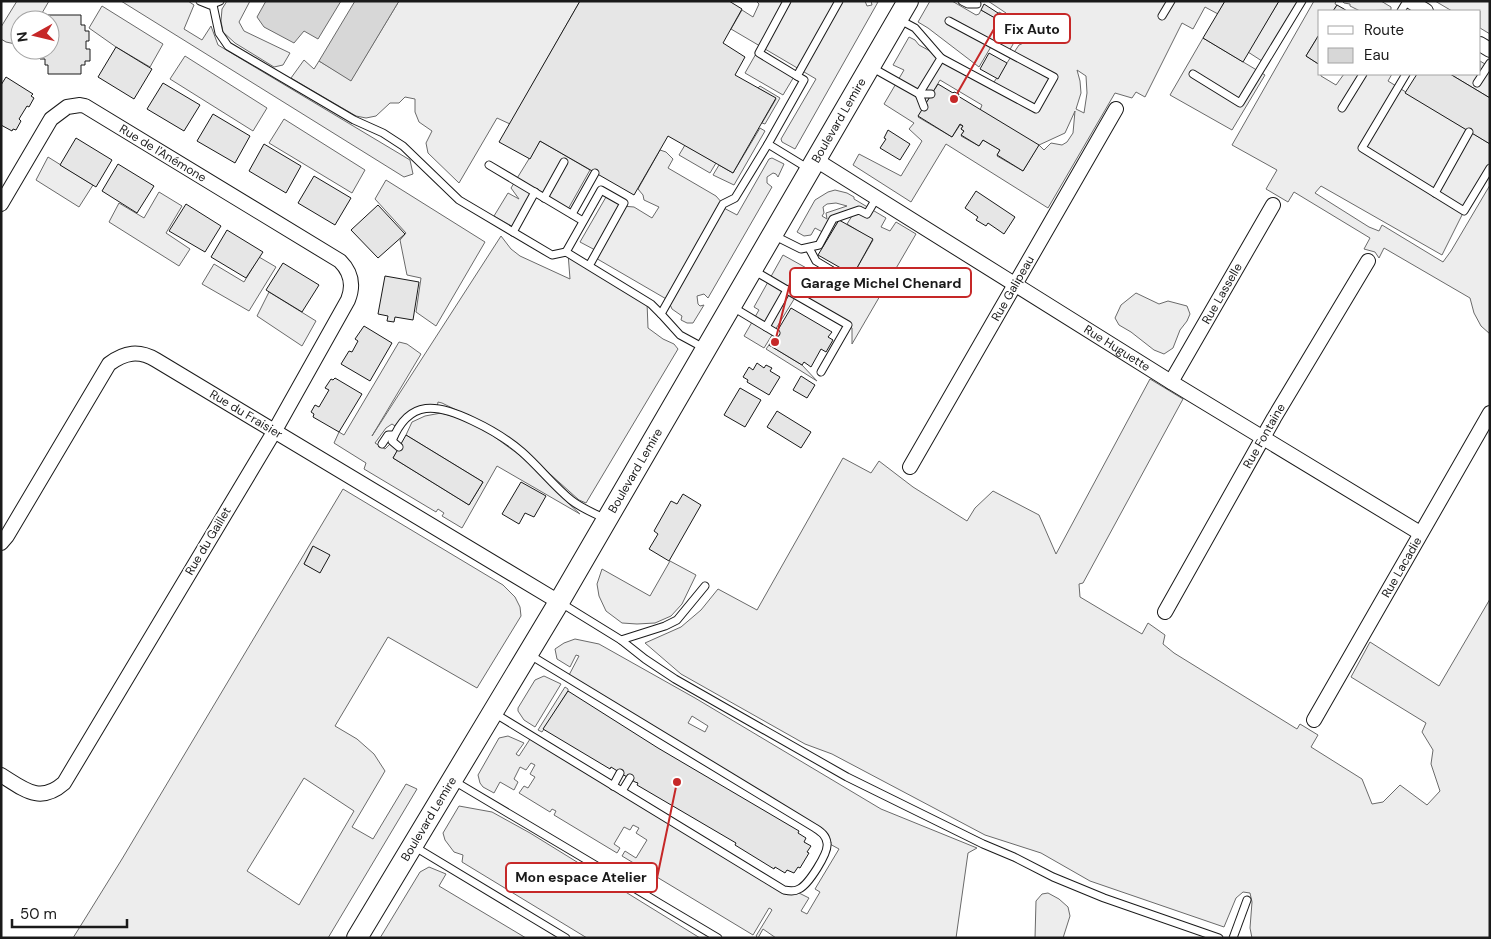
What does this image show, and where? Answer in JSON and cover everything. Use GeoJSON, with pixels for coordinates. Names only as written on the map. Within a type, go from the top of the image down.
{"type":"FeatureCollection","features":[{"type":"Feature","properties":{"kind":"main road","name":"Boulevard Lemire"},"geometry":{"type":"LineString","coordinates":[[357,938],[559,602],[753,270],[904,6]]}},
{"type":"Feature","properties":{"kind":"street"},"geometry":{"type":"LineString","coordinates":[[1408,1],[1424,10]]}},
{"type":"Feature","properties":{"kind":"street","name":"Rue de l'Anémone"},"geometry":{"type":"LineString","coordinates":[[1,204],[51,118],[66,106],[80,105],[89,108],[340,261],[351,278]]}},
{"type":"Feature","properties":{"kind":"street","name":"Rue Galipeau"},"geometry":{"type":"LineString","coordinates":[[910,467],[1116,109]]}},
{"type":"Feature","properties":{"kind":"street","name":"Rue Huguette"},"geometry":{"type":"LineString","coordinates":[[813,165],[877,198],[1171,382],[1420,533]]}},
{"type":"Feature","properties":{"kind":"street","name":"Rue Lasselle"},"geometry":{"type":"LineString","coordinates":[[1171,382],[1273,206]]}},
{"type":"Feature","properties":{"kind":"street","name":"Rue Fontaine"},"geometry":{"type":"LineString","coordinates":[[1165,612],[1264,437],[1368,261]]}},
{"type":"Feature","properties":{"kind":"street","name":"Rue du Gaillet"},"geometry":{"type":"LineString","coordinates":[[1,775],[28,792],[47,794],[56,790],[64,783],[274,432],[348,300],[351,293],[351,278]]}},
{"type":"Feature","properties":{"kind":"street","name":"Rue du Fraisier"},"geometry":{"type":"LineString","coordinates":[[1,543],[110,364],[117,358],[138,352],[147,354],[559,602]]}},
{"type":"Feature","properties":{"kind":"street","name":"Rue Lacadie"},"geometry":{"type":"LineString","coordinates":[[1314,720],[1490,413]]}},
{"type":"Feature","properties":{"kind":"lane"},"geometry":{"type":"LineString","coordinates":[[200,1],[213,5],[220,1]]}},
{"type":"Feature","properties":{"kind":"lane"},"geometry":{"type":"LineString","coordinates":[[661,314],[723,204],[735,198],[804,80],[759,53],[788,1]]}},
{"type":"Feature","properties":{"kind":"lane"},"geometry":{"type":"LineString","coordinates":[[797,76],[839,1]]}},
{"type":"Feature","properties":{"kind":"lane"},"geometry":{"type":"LineString","coordinates":[[962,1],[968,4],[977,4]]}},
{"type":"Feature","properties":{"kind":"lane"},"geometry":{"type":"LineString","coordinates":[[1162,16],[1171,1]]}},
{"type":"Feature","properties":{"kind":"lane"},"geometry":{"type":"LineString","coordinates":[[1193,74],[1240,103],[1302,1]]}},
{"type":"Feature","properties":{"kind":"lane"},"geometry":{"type":"LineString","coordinates":[[213,5],[219,33],[228,46],[354,120],[383,133],[403,146],[459,200],[552,254],[566,252],[651,304],[680,335],[706,349]]}},
{"type":"Feature","properties":{"kind":"lane"},"geometry":{"type":"LineString","coordinates":[[904,6],[915,28],[941,58],[1036,109],[1054,78],[949,21]]}},
{"type":"Feature","properties":{"kind":"lane"},"geometry":{"type":"LineString","coordinates":[[919,94],[941,58]]}},
{"type":"Feature","properties":{"kind":"lane"},"geometry":{"type":"LineString","coordinates":[[1477,83],[1490,63]]}},
{"type":"Feature","properties":{"kind":"lane"},"geometry":{"type":"LineString","coordinates":[[870,66],[919,94],[931,94]]}},
{"type":"Feature","properties":{"kind":"lane"},"geometry":{"type":"LineString","coordinates":[[1342,108],[1362,75]]}},
{"type":"Feature","properties":{"kind":"lane"},"geometry":{"type":"LineString","coordinates":[[1405,75],[1362,148],[1464,211],[1490,168]]}},
{"type":"Feature","properties":{"kind":"lane"},"geometry":{"type":"LineString","coordinates":[[919,94],[924,107]]}},
{"type":"Feature","properties":{"kind":"lane"},"geometry":{"type":"LineString","coordinates":[[1435,193],[1469,132]]}},
{"type":"Feature","properties":{"kind":"lane"},"geometry":{"type":"LineString","coordinates":[[768,144],[813,165]]}},
{"type":"Feature","properties":{"kind":"lane"},"geometry":{"type":"LineString","coordinates":[[544,198],[564,162]]}},
{"type":"Feature","properties":{"kind":"lane"},"geometry":{"type":"LineString","coordinates":[[489,165],[583,221]]}},
{"type":"Feature","properties":{"kind":"lane"},"geometry":{"type":"LineString","coordinates":[[572,214],[595,173]]}},
{"type":"Feature","properties":{"kind":"lane"},"geometry":{"type":"LineString","coordinates":[[566,252],[601,190],[624,203],[589,266]]}},
{"type":"Feature","properties":{"kind":"lane"},"geometry":{"type":"LineString","coordinates":[[513,232],[535,192]]}},
{"type":"Feature","properties":{"kind":"lane"},"geometry":{"type":"LineString","coordinates":[[773,234],[800,250],[819,245],[833,219],[860,210],[867,214],[877,198]]}},
{"type":"Feature","properties":{"kind":"lane"},"geometry":{"type":"LineString","coordinates":[[809,248],[816,261],[841,276]]}},
{"type":"Feature","properties":{"kind":"lane"},"geometry":{"type":"LineString","coordinates":[[753,270],[848,326],[820,372]]}},
{"type":"Feature","properties":{"kind":"lane"},"geometry":{"type":"LineString","coordinates":[[766,327],[786,290]]}},
{"type":"Feature","properties":{"kind":"lane"},"geometry":{"type":"LineString","coordinates":[[731,306],[776,333]]}},
{"type":"Feature","properties":{"kind":"lane"},"geometry":{"type":"LineString","coordinates":[[400,446],[392,441],[394,435],[411,414],[424,408],[452,411],[481,424],[506,439],[576,504],[607,520]]}},
{"type":"Feature","properties":{"kind":"lane"},"geometry":{"type":"LineString","coordinates":[[382,444],[388,435],[394,435]]}},
{"type":"Feature","properties":{"kind":"lane"},"geometry":{"type":"LineString","coordinates":[[622,640],[665,626],[677,620],[705,586]]}},
{"type":"Feature","properties":{"kind":"lane"},"geometry":{"type":"LineString","coordinates":[[559,602],[622,640],[645,659],[675,679],[864,785],[1053,877],[1104,898],[1218,938]]}},
{"type":"Feature","properties":{"kind":"lane"},"geometry":{"type":"LineString","coordinates":[[492,712],[784,890],[795,891],[805,885],[826,851],[828,843],[825,836],[816,828],[528,653]]}},
{"type":"Feature","properties":{"kind":"lane"},"geometry":{"type":"LineString","coordinates":[[613,786],[620,773]]}},
{"type":"Feature","properties":{"kind":"lane"},"geometry":{"type":"LineString","coordinates":[[622,791],[630,778]]}},
{"type":"Feature","properties":{"kind":"lane"},"geometry":{"type":"LineString","coordinates":[[452,780],[718,938]]}},
{"type":"Feature","properties":{"kind":"lane"},"geometry":{"type":"LineString","coordinates":[[412,845],[566,938]]}},
{"type":"Feature","properties":{"kind":"lane"},"geometry":{"type":"LineString","coordinates":[[1233,938],[1247,900]]}},
{"type":"Feature","properties":{"kind":"shaded area"},"geometry":{"type":"Polygon","coordinates":[[[17,1],[49,1],[44,10],[11,10],[17,1]]]}},
{"type":"Feature","properties":{"kind":"shaded area"},"geometry":{"type":"Polygon","coordinates":[[[121,1],[188,1],[194,5],[184,29],[202,40],[211,26],[218,45],[410,160],[413,174],[404,177],[121,1]]]}},
{"type":"Feature","properties":{"kind":"shaded area"},"geometry":{"type":"Polygon","coordinates":[[[227,1],[250,1],[239,22],[244,31],[290,53],[283,65],[274,67],[235,43],[223,32],[221,21],[222,9],[227,1]]]}},
{"type":"Feature","properties":{"kind":"shaded area"},"geometry":{"type":"Polygon","coordinates":[[[399,1],[580,1],[510,124],[497,118],[459,183],[428,153],[426,143],[432,131],[419,122],[415,112],[415,99],[405,97],[399,103],[390,103],[376,116],[366,118],[356,116],[291,78],[304,60],[314,69],[319,61],[351,80],[399,1]]]}},
{"type":"Feature","properties":{"kind":"shaded area"},"geometry":{"type":"Polygon","coordinates":[[[756,1],[865,1],[867,6],[872,5],[871,1],[878,2],[795,149],[782,142],[781,139],[816,79],[731,29],[742,10],[753,17],[759,4],[756,1]]]}},
{"type":"Feature","properties":{"kind":"shaded area"},"geometry":{"type":"Polygon","coordinates":[[[930,1],[952,1],[976,15],[981,10],[995,18],[999,12],[1005,15],[1006,13],[988,1],[1225,1],[1218,14],[1205,7],[1193,29],[1182,23],[1145,97],[1136,92],[1132,98],[1115,93],[1048,208],[946,144],[911,202],[853,165],[859,154],[901,176],[922,141],[909,129],[914,123],[884,104],[904,70],[893,65],[909,37],[919,45],[992,85],[1019,45],[1026,42],[1039,42],[1020,32],[1008,53],[992,45],[979,67],[918,22],[930,1]],[[1077,70],[1081,93],[1076,109],[1084,113],[1087,93],[1086,76],[1077,70]],[[940,80],[918,117],[952,137],[960,125],[963,126],[961,129],[964,131],[961,136],[979,146],[983,140],[1000,150],[997,156],[1023,171],[1038,146],[980,110],[982,105],[940,80]],[[1075,111],[1065,133],[1039,145],[1044,150],[1051,143],[1062,145],[1067,142],[1073,133],[1075,111]]]}},
{"type":"Feature","properties":{"kind":"shaded area"},"geometry":{"type":"Polygon","coordinates":[[[1279,1],[1302,1],[1265,63],[1248,52],[1279,1]]]}},
{"type":"Feature","properties":{"kind":"shaded area"},"geometry":{"type":"Polygon","coordinates":[[[1314,1],[1336,1],[1335,4],[1337,5],[1334,10],[1318,10],[1318,36],[1306,56],[1318,64],[1318,75],[1336,85],[1343,75],[1391,75],[1388,81],[1490,144],[1490,168],[1464,211],[1442,255],[1321,186],[1315,193],[1369,227],[1379,231],[1382,225],[1443,262],[1490,185],[1490,334],[1481,326],[1474,313],[1470,298],[1384,248],[1379,258],[1375,252],[1364,249],[1370,238],[1294,192],[1288,202],[1266,189],[1277,170],[1232,145],[1314,1]]]}},
{"type":"Feature","properties":{"kind":"shaded area"},"geometry":{"type":"Polygon","coordinates":[[[1342,1],[1381,1],[1391,7],[1391,10],[1358,10],[1350,6],[1350,4],[1342,1]]]}},
{"type":"Feature","properties":{"kind":"shaded area"},"geometry":{"type":"Polygon","coordinates":[[[1435,1],[1490,1],[1490,34],[1481,29],[1481,10],[1450,10],[1435,1]]]}},
{"type":"Feature","properties":{"kind":"shaded area"},"geometry":{"type":"Polygon","coordinates":[[[102,6],[163,44],[150,67],[89,28],[102,6]]]}},
{"type":"Feature","properties":{"kind":"shaded area"},"geometry":{"type":"Polygon","coordinates":[[[10,12],[10,43],[1,39],[1,27],[10,12]]]}},
{"type":"Feature","properties":{"kind":"shaded area"},"geometry":{"type":"Polygon","coordinates":[[[1203,38],[1265,75],[1232,130],[1170,95],[1203,38]]]}},
{"type":"Feature","properties":{"kind":"shaded area"},"geometry":{"type":"Polygon","coordinates":[[[757,52],[795,75],[783,95],[745,73],[757,52]]]}},
{"type":"Feature","properties":{"kind":"shaded area"},"geometry":{"type":"Polygon","coordinates":[[[185,56],[267,108],[253,131],[170,79],[185,56]]]}},
{"type":"Feature","properties":{"kind":"shaded area"},"geometry":{"type":"Polygon","coordinates":[[[1481,62],[1490,67],[1490,98],[1452,75],[1481,75],[1481,62]]]}},
{"type":"Feature","properties":{"kind":"shaded area"},"geometry":{"type":"Polygon","coordinates":[[[760,86],[780,98],[765,124],[762,123],[776,99],[758,88],[760,86]]]}},
{"type":"Feature","properties":{"kind":"shaded area"},"geometry":{"type":"Polygon","coordinates":[[[284,119],[365,170],[352,193],[269,143],[284,119]]]}},
{"type":"Feature","properties":{"kind":"shaded area"},"geometry":{"type":"Polygon","coordinates":[[[760,128],[765,131],[734,185],[713,175],[719,165],[733,173],[760,128]]]}},
{"type":"Feature","properties":{"kind":"shaded area"},"geometry":{"type":"Polygon","coordinates":[[[540,141],[590,170],[567,211],[535,193],[515,228],[494,216],[508,193],[519,199],[511,188],[540,141]]]}},
{"type":"Feature","properties":{"kind":"shaded area"},"geometry":{"type":"Polygon","coordinates":[[[685,145],[716,163],[710,173],[679,155],[685,145]]]}},
{"type":"Feature","properties":{"kind":"shaded area"},"geometry":{"type":"Polygon","coordinates":[[[660,150],[666,152],[673,159],[668,168],[716,196],[723,204],[722,207],[737,215],[769,159],[772,158],[784,164],[778,177],[773,173],[767,177],[767,183],[772,187],[708,298],[704,294],[697,296],[698,304],[700,306],[704,305],[693,323],[681,320],[682,316],[672,309],[668,300],[594,257],[597,251],[580,242],[606,197],[622,206],[634,207],[652,218],[659,207],[644,200],[643,195],[638,189],[660,150]]]}},
{"type":"Feature","properties":{"kind":"shaded area"},"geometry":{"type":"Polygon","coordinates":[[[48,157],[93,185],[79,207],[36,180],[48,157]]]}},
{"type":"Feature","properties":{"kind":"shaded area"},"geometry":{"type":"Polygon","coordinates":[[[386,180],[485,242],[436,326],[416,312],[421,278],[407,275],[400,240],[406,233],[375,199],[386,180]]]}},
{"type":"Feature","properties":{"kind":"shaded area"},"geometry":{"type":"Polygon","coordinates":[[[835,190],[847,193],[886,218],[881,227],[890,231],[896,222],[916,234],[852,344],[852,328],[796,296],[764,348],[744,336],[759,310],[754,307],[783,255],[843,285],[850,273],[853,275],[873,240],[847,224],[852,216],[839,220],[830,236],[815,228],[811,235],[804,236],[797,232],[815,200],[835,190]],[[836,203],[827,204],[823,207],[824,213],[822,216],[827,219],[826,213],[847,206],[836,203]]]}},
{"type":"Feature","properties":{"kind":"shaded area"},"geometry":{"type":"Polygon","coordinates":[[[159,192],[182,206],[166,233],[190,249],[179,266],[109,222],[119,203],[144,218],[159,192]]]}},
{"type":"Feature","properties":{"kind":"shaded area"},"geometry":{"type":"Polygon","coordinates":[[[501,236],[511,249],[520,256],[570,279],[568,253],[647,302],[648,328],[663,339],[674,344],[678,349],[586,503],[579,500],[499,431],[442,403],[438,402],[437,408],[424,409],[398,428],[392,424],[386,428],[375,443],[385,449],[390,444],[398,450],[393,458],[469,505],[483,482],[406,435],[412,422],[425,416],[441,413],[459,418],[485,430],[529,462],[580,514],[497,466],[462,528],[442,516],[444,513],[438,509],[436,512],[364,469],[366,463],[334,443],[339,432],[344,435],[399,342],[407,344],[421,354],[372,436],[501,236]]]}},
{"type":"Feature","properties":{"kind":"shaded area"},"geometry":{"type":"Polygon","coordinates":[[[259,257],[276,267],[249,311],[202,284],[214,264],[244,282],[259,257]]]}},
{"type":"Feature","properties":{"kind":"shaded area"},"geometry":{"type":"Polygon","coordinates":[[[269,292],[316,321],[302,346],[257,316],[269,292]]]}},
{"type":"Feature","properties":{"kind":"shaded area"},"geometry":{"type":"Polygon","coordinates":[[[1136,293],[1159,304],[1168,301],[1187,306],[1190,314],[1187,321],[1180,330],[1173,348],[1164,354],[1154,350],[1119,325],[1115,318],[1121,305],[1136,293]]]}},
{"type":"Feature","properties":{"kind":"shaded area"},"geometry":{"type":"Polygon","coordinates":[[[769,345],[802,365],[817,381],[766,349],[769,345]]]}},
{"type":"Feature","properties":{"kind":"shaded area"},"geometry":{"type":"Polygon","coordinates":[[[1150,379],[1183,399],[1083,583],[1079,584],[1080,597],[1142,634],[1148,623],[1165,635],[1163,644],[1174,653],[1297,729],[1300,724],[1318,735],[1311,747],[1362,779],[1372,804],[1383,802],[1400,785],[1427,805],[1440,791],[1431,764],[1433,750],[1422,732],[1426,723],[1351,677],[1370,642],[1439,686],[1490,599],[1490,938],[1252,938],[1250,928],[1252,902],[1250,893],[1243,892],[1236,898],[1224,927],[1090,881],[1041,853],[985,835],[832,754],[805,744],[681,674],[645,643],[681,627],[701,610],[718,589],[757,610],[843,458],[871,473],[879,461],[913,487],[967,521],[975,508],[993,491],[1039,515],[1056,554],[1150,379]]]}},
{"type":"Feature","properties":{"kind":"shaded area"},"geometry":{"type":"Polygon","coordinates":[[[343,489],[503,585],[515,597],[520,607],[521,616],[477,688],[388,637],[335,726],[357,739],[374,754],[385,771],[352,827],[373,839],[406,784],[417,789],[328,938],[73,938],[343,489]],[[313,546],[304,564],[320,572],[313,546]],[[304,778],[247,871],[299,905],[354,811],[304,778]]]}},
{"type":"Feature","properties":{"kind":"shaded area"},"geometry":{"type":"Polygon","coordinates":[[[670,561],[696,575],[682,604],[671,616],[655,623],[622,623],[606,611],[599,596],[597,584],[602,569],[650,596],[670,561]]]}},
{"type":"Feature","properties":{"kind":"shaded area"},"geometry":{"type":"Polygon","coordinates":[[[575,639],[599,644],[695,698],[881,809],[977,848],[968,853],[956,938],[776,938],[763,929],[758,938],[756,936],[771,909],[769,908],[753,935],[622,856],[625,851],[636,858],[647,840],[636,833],[639,828],[633,825],[630,830],[624,827],[614,844],[620,848],[617,853],[554,815],[556,811],[552,809],[550,812],[519,793],[524,786],[528,788],[535,777],[530,774],[535,765],[531,763],[526,770],[520,767],[514,779],[518,782],[514,790],[500,782],[494,793],[483,787],[478,775],[499,738],[508,736],[524,743],[516,754],[519,756],[532,736],[776,886],[795,891],[809,898],[801,911],[807,914],[820,892],[815,889],[839,849],[828,843],[825,836],[568,677],[579,656],[576,655],[570,667],[557,659],[555,649],[575,639]],[[692,716],[688,723],[705,732],[708,726],[692,716]]]}},
{"type":"Feature","properties":{"kind":"shaded area"},"geometry":{"type":"Polygon","coordinates":[[[544,676],[561,684],[535,727],[524,720],[518,708],[535,680],[544,676]]]}},
{"type":"Feature","properties":{"kind":"shaded area"},"geometry":{"type":"Polygon","coordinates":[[[565,687],[568,691],[542,732],[538,730],[565,687]]]}},
{"type":"Feature","properties":{"kind":"shaded area"},"geometry":{"type":"Polygon","coordinates":[[[459,806],[492,812],[530,833],[700,938],[587,938],[462,862],[463,855],[454,852],[445,840],[443,833],[459,806]]]}},
{"type":"Feature","properties":{"kind":"shaded area"},"geometry":{"type":"Polygon","coordinates":[[[429,867],[446,874],[439,886],[526,938],[380,938],[420,872],[429,867]]]}},
{"type":"Feature","properties":{"kind":"shaded area"},"geometry":{"type":"Polygon","coordinates":[[[1048,893],[1068,907],[1070,916],[1063,938],[1035,938],[1036,901],[1042,894],[1048,893]]]}},
{"type":"Feature","properties":{"kind":"water"},"geometry":{"type":"Polygon","coordinates":[[[266,1],[341,1],[318,39],[304,31],[294,43],[264,27],[257,17],[266,1]]]}},
{"type":"Feature","properties":{"kind":"water"},"geometry":{"type":"Polygon","coordinates":[[[355,1],[399,1],[351,81],[319,61],[355,1]]]}},
{"type":"Feature","properties":{"kind":"building"},"geometry":{"type":"Polygon","coordinates":[[[580,1],[729,1],[742,9],[723,43],[745,57],[735,75],[776,98],[733,173],[668,136],[634,195],[540,141],[530,159],[499,142],[580,1]]]}},
{"type":"Feature","properties":{"kind":"building"},"geometry":{"type":"Polygon","coordinates":[[[1225,1],[1279,1],[1243,62],[1203,38],[1225,1]]]}},
{"type":"Feature","properties":{"kind":"building"},"geometry":{"type":"Polygon","coordinates":[[[984,4],[998,13],[995,18],[981,10],[984,4]]]}},
{"type":"Feature","properties":{"kind":"building"},"geometry":{"type":"Polygon","coordinates":[[[1337,5],[1346,10],[1334,10],[1337,5]]]}},
{"type":"Feature","properties":{"kind":"building"},"geometry":{"type":"Polygon","coordinates":[[[60,15],[81,15],[81,25],[85,25],[85,31],[89,31],[89,41],[86,41],[86,49],[90,49],[90,61],[85,61],[85,65],[81,65],[81,74],[48,74],[48,65],[45,65],[45,60],[60,60],[60,15]]]}},
{"type":"Feature","properties":{"kind":"building"},"geometry":{"type":"Polygon","coordinates":[[[1318,36],[1318,64],[1306,56],[1318,36]]]}},
{"type":"Feature","properties":{"kind":"building"},"geometry":{"type":"Polygon","coordinates":[[[116,47],[152,69],[134,99],[98,77],[116,47]]]}},
{"type":"Feature","properties":{"kind":"building"},"geometry":{"type":"Polygon","coordinates":[[[989,53],[1007,63],[998,79],[980,69],[989,53]]]}},
{"type":"Feature","properties":{"kind":"building"},"geometry":{"type":"Polygon","coordinates":[[[1416,75],[1452,75],[1490,98],[1490,144],[1405,93],[1416,75]]]}},
{"type":"Feature","properties":{"kind":"building"},"geometry":{"type":"Polygon","coordinates":[[[6,77],[33,94],[31,96],[34,98],[19,119],[21,121],[16,130],[13,129],[12,131],[1,125],[1,85],[6,77]]]}},
{"type":"Feature","properties":{"kind":"building"},"geometry":{"type":"Polygon","coordinates":[[[163,83],[200,105],[184,131],[147,109],[163,83]]]}},
{"type":"Feature","properties":{"kind":"building"},"geometry":{"type":"Polygon","coordinates":[[[938,84],[953,93],[959,94],[958,96],[1039,145],[1023,171],[997,155],[1000,150],[983,140],[979,146],[961,135],[964,131],[961,129],[963,126],[960,124],[952,137],[918,116],[938,84]]]}},
{"type":"Feature","properties":{"kind":"building"},"geometry":{"type":"Polygon","coordinates":[[[213,114],[250,136],[235,163],[197,141],[213,114]]]}},
{"type":"Feature","properties":{"kind":"building"},"geometry":{"type":"Polygon","coordinates":[[[888,130],[910,144],[900,160],[880,148],[886,139],[884,138],[888,130]]]}},
{"type":"Feature","properties":{"kind":"building"},"geometry":{"type":"Polygon","coordinates":[[[76,138],[112,160],[96,187],[60,165],[76,138]]]}},
{"type":"Feature","properties":{"kind":"building"},"geometry":{"type":"Polygon","coordinates":[[[264,144],[301,166],[286,193],[249,171],[264,144]]]}},
{"type":"Feature","properties":{"kind":"building"},"geometry":{"type":"Polygon","coordinates":[[[118,164],[154,186],[137,213],[102,191],[118,164]]]}},
{"type":"Feature","properties":{"kind":"building"},"geometry":{"type":"Polygon","coordinates":[[[314,176],[351,198],[335,225],[298,203],[314,176]]]}},
{"type":"Feature","properties":{"kind":"building"},"geometry":{"type":"Polygon","coordinates":[[[976,191],[1015,217],[1004,234],[988,223],[986,226],[976,220],[978,217],[965,208],[976,191]]]}},
{"type":"Feature","properties":{"kind":"building"},"geometry":{"type":"Polygon","coordinates":[[[186,204],[221,226],[205,252],[169,231],[186,204]]]}},
{"type":"Feature","properties":{"kind":"building"},"geometry":{"type":"Polygon","coordinates":[[[378,205],[405,234],[378,258],[351,230],[378,205]]]}},
{"type":"Feature","properties":{"kind":"building"},"geometry":{"type":"Polygon","coordinates":[[[839,220],[873,239],[853,275],[818,255],[839,220]]]}},
{"type":"Feature","properties":{"kind":"building"},"geometry":{"type":"Polygon","coordinates":[[[227,230],[263,252],[246,278],[211,257],[227,230]]]}},
{"type":"Feature","properties":{"kind":"building"},"geometry":{"type":"Polygon","coordinates":[[[283,263],[319,285],[302,312],[266,290],[283,263]]]}},
{"type":"Feature","properties":{"kind":"building"},"geometry":{"type":"Polygon","coordinates":[[[385,276],[419,282],[413,320],[395,317],[394,322],[387,321],[388,316],[378,314],[385,276]]]}},
{"type":"Feature","properties":{"kind":"building"},"geometry":{"type":"Polygon","coordinates":[[[791,308],[832,332],[828,337],[833,340],[826,352],[821,349],[811,367],[804,362],[802,365],[769,345],[791,308]]]}},
{"type":"Feature","properties":{"kind":"building"},"geometry":{"type":"Polygon","coordinates":[[[364,326],[392,343],[370,381],[341,364],[349,351],[352,352],[358,341],[355,339],[364,326]]]}},
{"type":"Feature","properties":{"kind":"building"},"geometry":{"type":"Polygon","coordinates":[[[757,363],[764,368],[766,365],[772,368],[770,371],[780,377],[769,395],[747,382],[748,380],[743,377],[749,367],[753,370],[757,363]]]}},
{"type":"Feature","properties":{"kind":"building"},"geometry":{"type":"Polygon","coordinates":[[[801,376],[815,385],[807,398],[793,390],[801,376]]]}},
{"type":"Feature","properties":{"kind":"building"},"geometry":{"type":"Polygon","coordinates":[[[335,378],[362,394],[339,432],[313,417],[314,414],[311,412],[315,405],[319,407],[329,390],[325,388],[331,379],[335,378]]]}},
{"type":"Feature","properties":{"kind":"building"},"geometry":{"type":"Polygon","coordinates":[[[740,388],[761,400],[745,427],[724,415],[740,388]]]}},
{"type":"Feature","properties":{"kind":"building"},"geometry":{"type":"Polygon","coordinates":[[[777,411],[811,432],[801,448],[767,427],[777,411]]]}},
{"type":"Feature","properties":{"kind":"building"},"geometry":{"type":"Polygon","coordinates":[[[406,435],[483,482],[469,505],[393,458],[406,435]]]}},
{"type":"Feature","properties":{"kind":"building"},"geometry":{"type":"Polygon","coordinates":[[[521,482],[546,496],[534,517],[525,513],[519,524],[502,514],[521,482]]]}},
{"type":"Feature","properties":{"kind":"building"},"geometry":{"type":"Polygon","coordinates":[[[683,494],[701,505],[669,561],[649,549],[658,534],[654,531],[671,501],[677,504],[683,494]]]}},
{"type":"Feature","properties":{"kind":"building"},"geometry":{"type":"Polygon","coordinates":[[[313,546],[330,555],[320,573],[304,564],[313,546]]]}},
{"type":"Feature","properties":{"kind":"building"},"geometry":{"type":"Polygon","coordinates":[[[568,691],[658,748],[799,831],[798,833],[806,838],[804,842],[811,846],[800,868],[798,867],[794,873],[787,870],[785,873],[775,867],[774,869],[735,845],[736,843],[637,785],[638,783],[611,767],[610,769],[543,729],[568,691]]]}},
{"type":"Feature","properties":{"kind":"place","name":"Fix Auto"},"geometry":{"type":"Point","coordinates":[954,99]}},
{"type":"Feature","properties":{"kind":"place","name":"Garage Michel Chenard"},"geometry":{"type":"Point","coordinates":[775,342]}},
{"type":"Feature","properties":{"kind":"place","name":"Mon espace Atelier"},"geometry":{"type":"Point","coordinates":[677,782]}}]}
